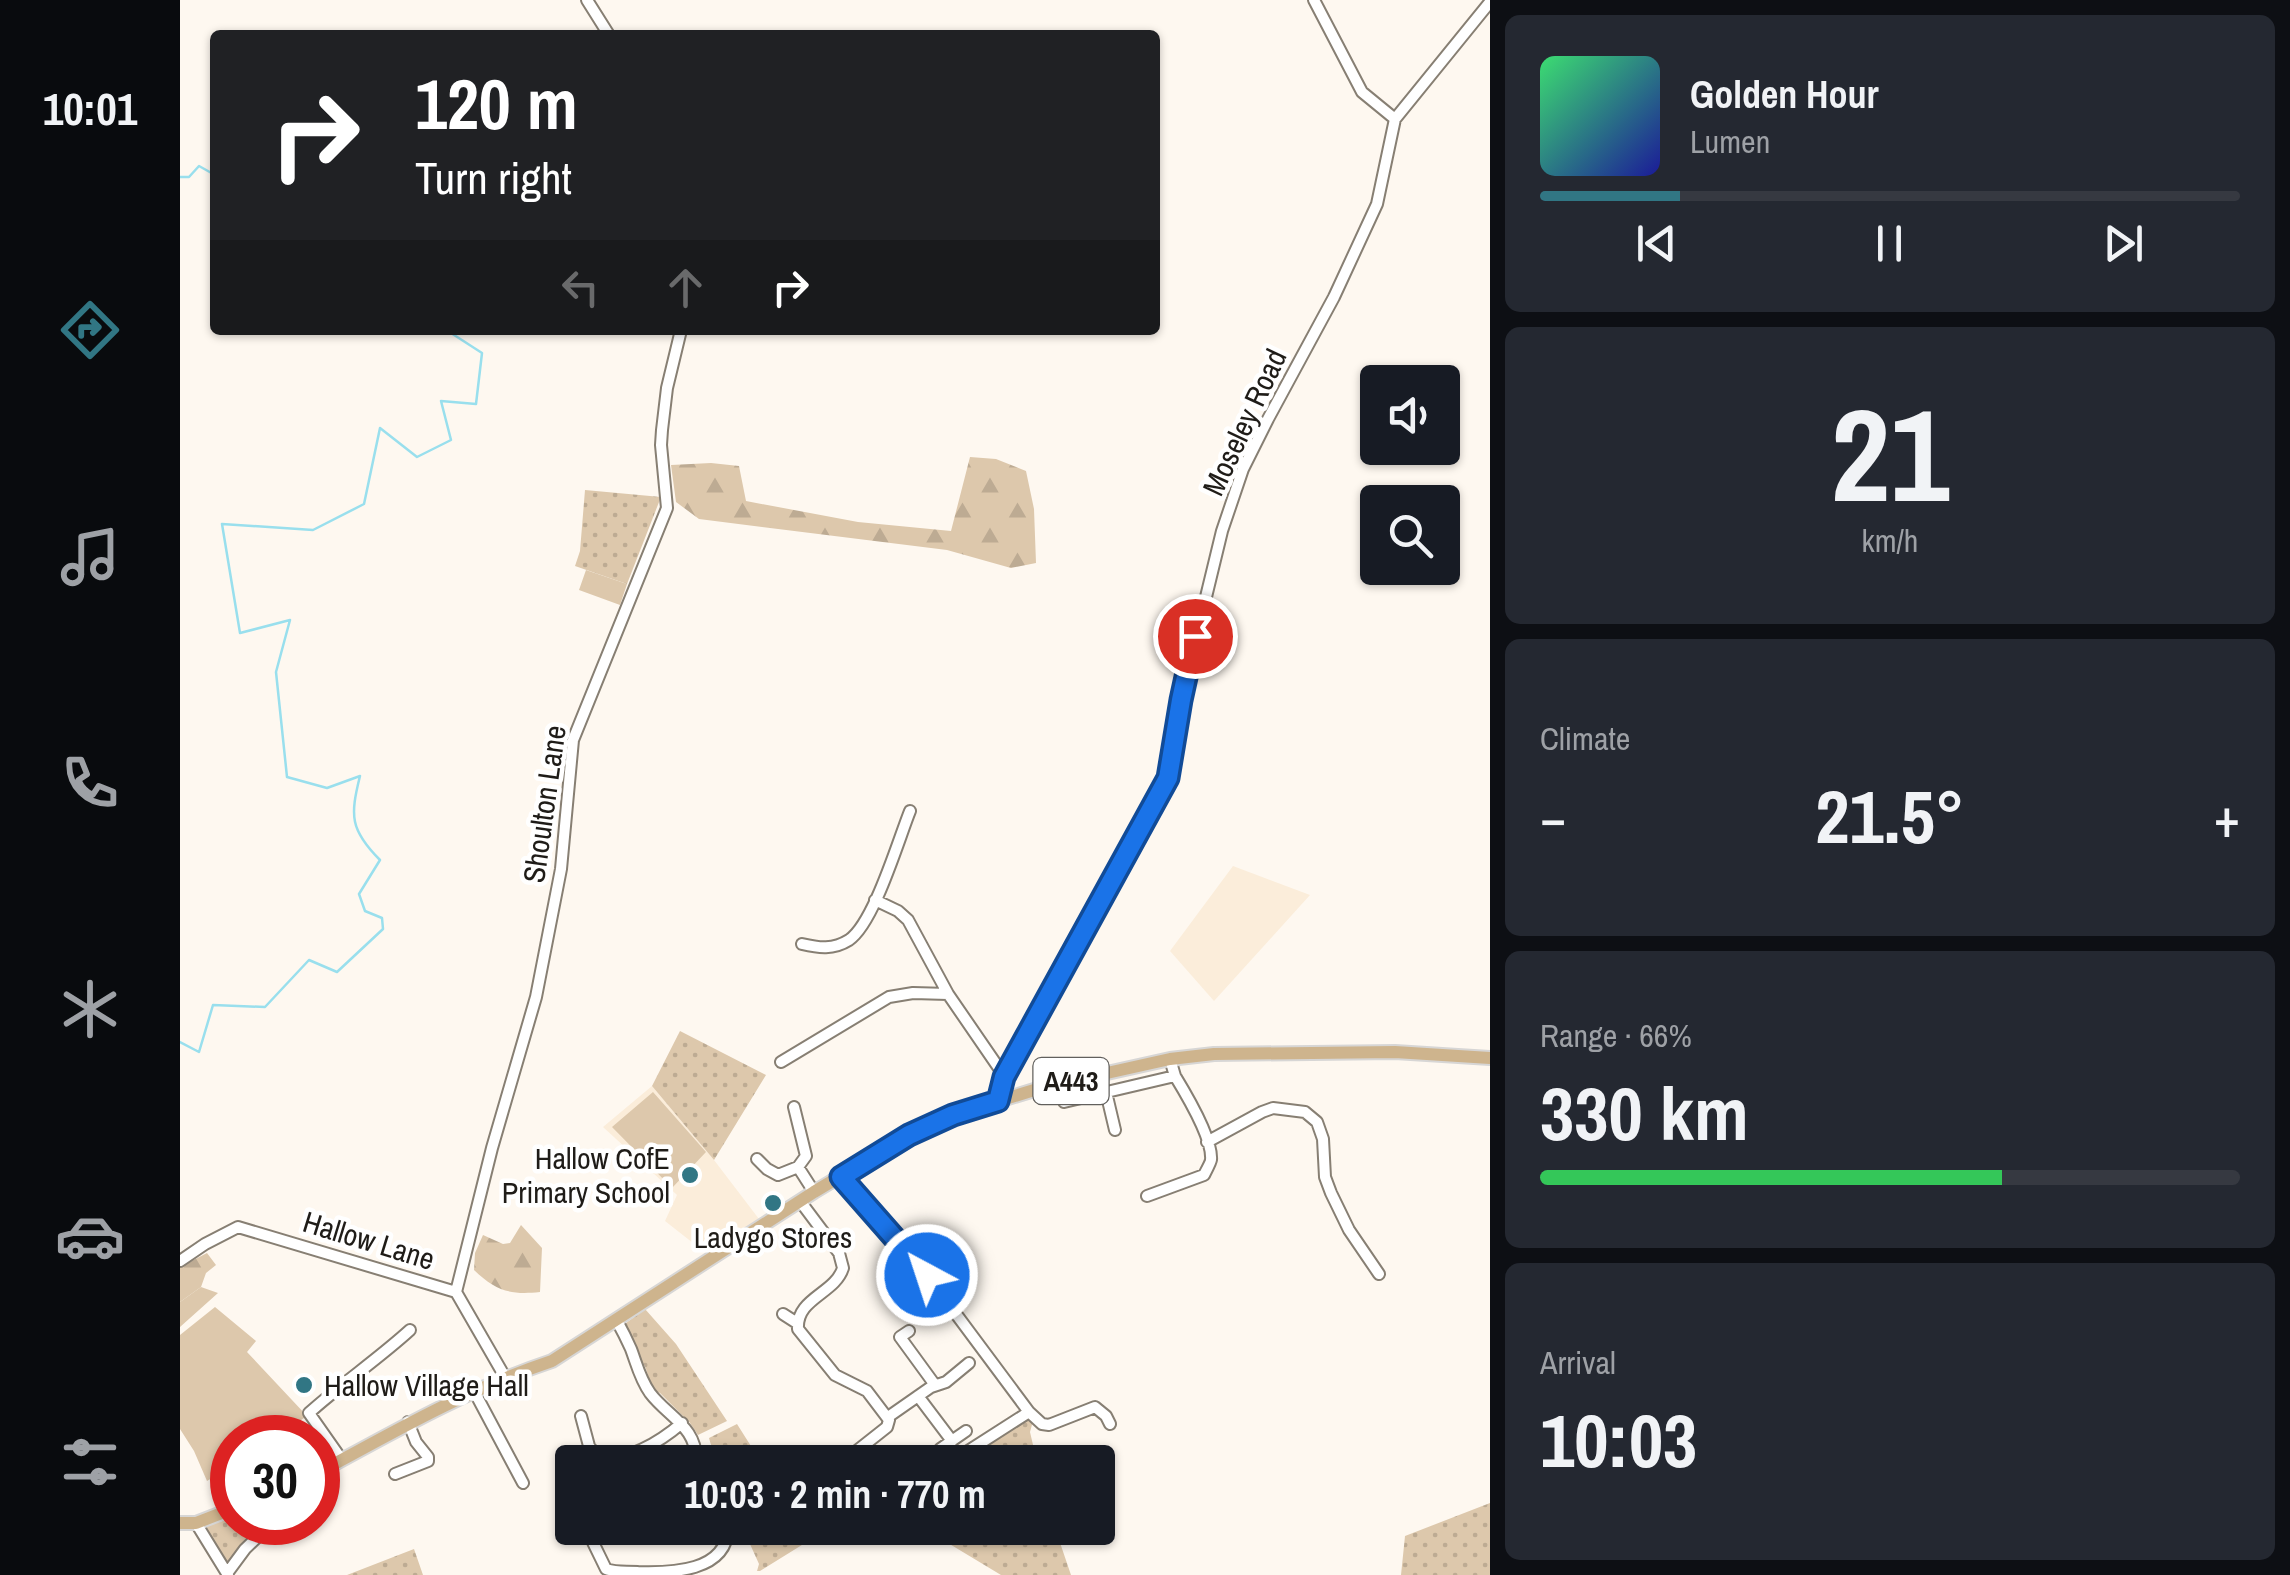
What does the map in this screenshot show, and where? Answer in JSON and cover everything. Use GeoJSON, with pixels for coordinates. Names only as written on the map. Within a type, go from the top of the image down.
{"type":"FeatureCollection","features":[{"type":"Feature","properties":{"kind":"main road","name":"A443"},"geometry":{"type":"LineString","coordinates":[[342,1460],[408,1422],[505,1376],[552,1361],[814,1192],[909,1135],[953,1115],[1044,1087],[1170,1059],[1214,1054],[1395,1052],[1490,1058]]}},
{"type":"Feature","properties":{"kind":"main road"},"geometry":{"type":"LineString","coordinates":[[180,1523],[210,1517]]}},
{"type":"Feature","properties":{"kind":"street"},"geometry":{"type":"LineString","coordinates":[[587,0],[606,30]]}},
{"type":"Feature","properties":{"kind":"street"},"geometry":{"type":"LineString","coordinates":[[1314,0],[1362,92],[1395,119],[1490,2]]}},
{"type":"Feature","properties":{"kind":"street","name":"Moseley Road"},"geometry":{"type":"LineString","coordinates":[[998,1101],[1004,1077],[1168,778],[1181,700],[1222,530],[1244,469],[1334,297],[1377,204],[1395,119]]}},
{"type":"Feature","properties":{"kind":"street","name":"Shoulton Lane"},"geometry":{"type":"LineString","coordinates":[[456,1292],[536,997],[562,870],[573,740],[667,508],[661,446],[667,388],[680,335]]}},
{"type":"Feature","properties":{"kind":"street"},"geometry":{"type":"LineString","coordinates":[[807,941],[828,948],[858,932],[875,900],[907,813]]}},
{"type":"Feature","properties":{"kind":"street"},"geometry":{"type":"LineString","coordinates":[[875,900],[908,920],[948,994],[1004,1077]]}},
{"type":"Feature","properties":{"kind":"street"},"geometry":{"type":"LineString","coordinates":[[781,1062],[889,998],[913,993],[948,994]]}},
{"type":"Feature","properties":{"kind":"street"},"geometry":{"type":"LineString","coordinates":[[1147,1196],[1204,1175],[1211,1161],[1194,1108],[1170,1059]]}},
{"type":"Feature","properties":{"kind":"street"},"geometry":{"type":"LineString","coordinates":[[1064,1102],[1175,1076]]}},
{"type":"Feature","properties":{"kind":"street"},"geometry":{"type":"LineString","coordinates":[[1106,1092],[1115,1130]]}},
{"type":"Feature","properties":{"kind":"street"},"geometry":{"type":"LineString","coordinates":[[756,1159],[778,1175],[798,1168],[806,1156],[794,1107]]}},
{"type":"Feature","properties":{"kind":"street"},"geometry":{"type":"LineString","coordinates":[[1207,1142],[1272,1108],[1305,1112],[1318,1122],[1325,1177],[1331,1193],[1349,1230],[1379,1274]]}},
{"type":"Feature","properties":{"kind":"street"},"geometry":{"type":"LineString","coordinates":[[798,1168],[814,1192]]}},
{"type":"Feature","properties":{"kind":"street"},"geometry":{"type":"LineString","coordinates":[[841,1177],[927,1275],[1028,1412],[1049,1425],[1095,1407],[1110,1424]]}},
{"type":"Feature","properties":{"kind":"street"},"geometry":{"type":"LineString","coordinates":[[800,1201],[839,1253],[843,1268],[837,1281],[799,1315],[799,1332],[834,1376],[867,1391],[888,1417],[887,1427],[863,1445]]}},
{"type":"Feature","properties":{"kind":"street","name":"Hallow Lane"},"geometry":{"type":"LineString","coordinates":[[180,1261],[238,1227],[456,1292],[505,1376]]}},
{"type":"Feature","properties":{"kind":"street"},"geometry":{"type":"LineString","coordinates":[[783,1314],[797,1323]]}},
{"type":"Feature","properties":{"kind":"street"},"geometry":{"type":"LineString","coordinates":[[617,1321],[650,1394],[682,1423],[693,1445]]}},
{"type":"Feature","properties":{"kind":"street"},"geometry":{"type":"LineString","coordinates":[[342,1460],[308,1413],[410,1330]]}},
{"type":"Feature","properties":{"kind":"street"},"geometry":{"type":"LineString","coordinates":[[909,1330],[900,1337],[935,1385]]}},
{"type":"Feature","properties":{"kind":"street"},"geometry":{"type":"LineString","coordinates":[[888,1417],[935,1385],[946,1382],[969,1362]]}},
{"type":"Feature","properties":{"kind":"street"},"geometry":{"type":"LineString","coordinates":[[474,1391],[522,1484]]}},
{"type":"Feature","properties":{"kind":"street"},"geometry":{"type":"LineString","coordinates":[[918,1396],[952,1440]]}},
{"type":"Feature","properties":{"kind":"street"},"geometry":{"type":"LineString","coordinates":[[977,1445],[1028,1412]]}},
{"type":"Feature","properties":{"kind":"street"},"geometry":{"type":"LineString","coordinates":[[582,1416],[589,1446],[597,1457],[606,1459],[648,1445],[682,1423]]}},
{"type":"Feature","properties":{"kind":"street"},"geometry":{"type":"LineString","coordinates":[[396,1474],[424,1464],[428,1458],[408,1422]]}},
{"type":"Feature","properties":{"kind":"street"},"geometry":{"type":"LineString","coordinates":[[945,1445],[966,1431]]}},
{"type":"Feature","properties":{"kind":"street"},"geometry":{"type":"LineString","coordinates":[[196,1522],[228,1573],[249,1545]]}},
{"type":"Feature","properties":{"kind":"street"},"geometry":{"type":"LineString","coordinates":[[594,1545],[606,1569],[664,1573],[691,1568],[716,1556],[724,1545]]}},
{"type":"Feature","properties":{"kind":"shaded area"},"geometry":{"type":"Polygon","coordinates":[[[1233,866],[1310,895],[1214,1001],[1170,951],[1233,866]]]}},
{"type":"Feature","properties":{"kind":"shaded area","name":"Hallow CofE Primary School"},"geometry":{"type":"Polygon","coordinates":[[[652,1086],[759,1219],[707,1254],[665,1221],[677,1195],[603,1127],[652,1086]]]}},
{"type":"Feature","properties":{"kind":"green space"},"geometry":{"type":"Polygon","coordinates":[[[970,457],[996,459],[1026,471],[1034,509],[1036,563],[1011,568],[947,550],[699,519],[676,502],[671,465],[739,466],[746,501],[858,522],[951,531],[970,457]]]}},
{"type":"Feature","properties":{"kind":"green space"},"geometry":{"type":"Polygon","coordinates":[[[585,490],[661,497],[627,584],[575,566],[580,551],[585,490]]]}},
{"type":"Feature","properties":{"kind":"green space"},"geometry":{"type":"Polygon","coordinates":[[[586,570],[627,584],[620,605],[579,590],[586,570]]]}},
{"type":"Feature","properties":{"kind":"green space"},"geometry":{"type":"Polygon","coordinates":[[[680,1031],[766,1075],[714,1160],[652,1086],[680,1031]]]}},
{"type":"Feature","properties":{"kind":"green space"},"geometry":{"type":"Polygon","coordinates":[[[653,1092],[706,1152],[672,1188],[612,1127],[653,1092]]]}},
{"type":"Feature","properties":{"kind":"green space"},"geometry":{"type":"Polygon","coordinates":[[[521,1225],[542,1248],[540,1292],[504,1290],[474,1270],[475,1253],[483,1235],[510,1243],[521,1225]]]}},
{"type":"Feature","properties":{"kind":"green space"},"geometry":{"type":"Polygon","coordinates":[[[207,1253],[216,1265],[206,1273],[201,1287],[180,1302],[180,1267],[207,1253]]]}},
{"type":"Feature","properties":{"kind":"green space"},"geometry":{"type":"Polygon","coordinates":[[[201,1287],[218,1293],[180,1327],[180,1302],[201,1287]]]}},
{"type":"Feature","properties":{"kind":"green space"},"geometry":{"type":"Polygon","coordinates":[[[215,1307],[256,1341],[247,1352],[306,1415],[210,1415],[207,1481],[180,1429],[180,1335],[215,1307]]]}},
{"type":"Feature","properties":{"kind":"green space"},"geometry":{"type":"Polygon","coordinates":[[[645,1309],[676,1344],[727,1421],[698,1435],[655,1391],[626,1323],[645,1309]]]}},
{"type":"Feature","properties":{"kind":"green space"},"geometry":{"type":"Polygon","coordinates":[[[1023,1420],[1033,1421],[1030,1432],[1033,1445],[988,1445],[1023,1420]]]}},
{"type":"Feature","properties":{"kind":"green space"},"geometry":{"type":"Polygon","coordinates":[[[737,1424],[750,1445],[711,1445],[709,1438],[737,1424]]]}},
{"type":"Feature","properties":{"kind":"green space"},"geometry":{"type":"Polygon","coordinates":[[[1490,1503],[1490,1575],[1401,1575],[1405,1536],[1490,1503]]]}},
{"type":"Feature","properties":{"kind":"green space"},"geometry":{"type":"Polygon","coordinates":[[[213,1545],[252,1545],[245,1549],[228,1572],[213,1545]]]}},
{"type":"Feature","properties":{"kind":"green space"},"geometry":{"type":"Polygon","coordinates":[[[750,1545],[802,1545],[757,1571],[759,1564],[750,1545]]]}},
{"type":"Feature","properties":{"kind":"green space"},"geometry":{"type":"Polygon","coordinates":[[[951,1545],[1061,1545],[1071,1575],[1001,1575],[951,1545]]]}},
{"type":"Feature","properties":{"kind":"green space"},"geometry":{"type":"Polygon","coordinates":[[[414,1549],[423,1575],[347,1575],[414,1549]]]}},
{"type":"Feature","properties":{"kind":"waterway"},"geometry":{"type":"LineString","coordinates":[[180,177],[189,177],[199,166],[210,172]]}},
{"type":"Feature","properties":{"kind":"waterway"},"geometry":{"type":"LineString","coordinates":[[180,1042],[199,1052],[213,1005],[265,1007],[309,960],[337,972],[383,929],[382,918],[365,911],[359,894],[380,860],[363,840],[355,822],[360,776],[327,788],[287,777],[276,672],[290,620],[240,633],[222,524],[313,530],[364,504],[380,428],[417,457],[451,440],[441,401],[476,404],[482,353],[454,335]]}},
{"type":"Feature","properties":{"kind":"place","name":"Hallow CofE Primary School"},"geometry":{"type":"Point","coordinates":[690,1175]}},
{"type":"Feature","properties":{"kind":"place","name":"Ladygo Stores"},"geometry":{"type":"Point","coordinates":[773,1203]}},
{"type":"Feature","properties":{"kind":"place","name":"Hallow Village Hall"},"geometry":{"type":"Point","coordinates":[304,1385]}},
{"type":"Feature","properties":{"kind":"route"},"geometry":{"type":"LineString","coordinates":[[927,1275],[841,1177],[909,1135],[998,1101],[1004,1077],[1168,778],[1195,636]]}}]}
